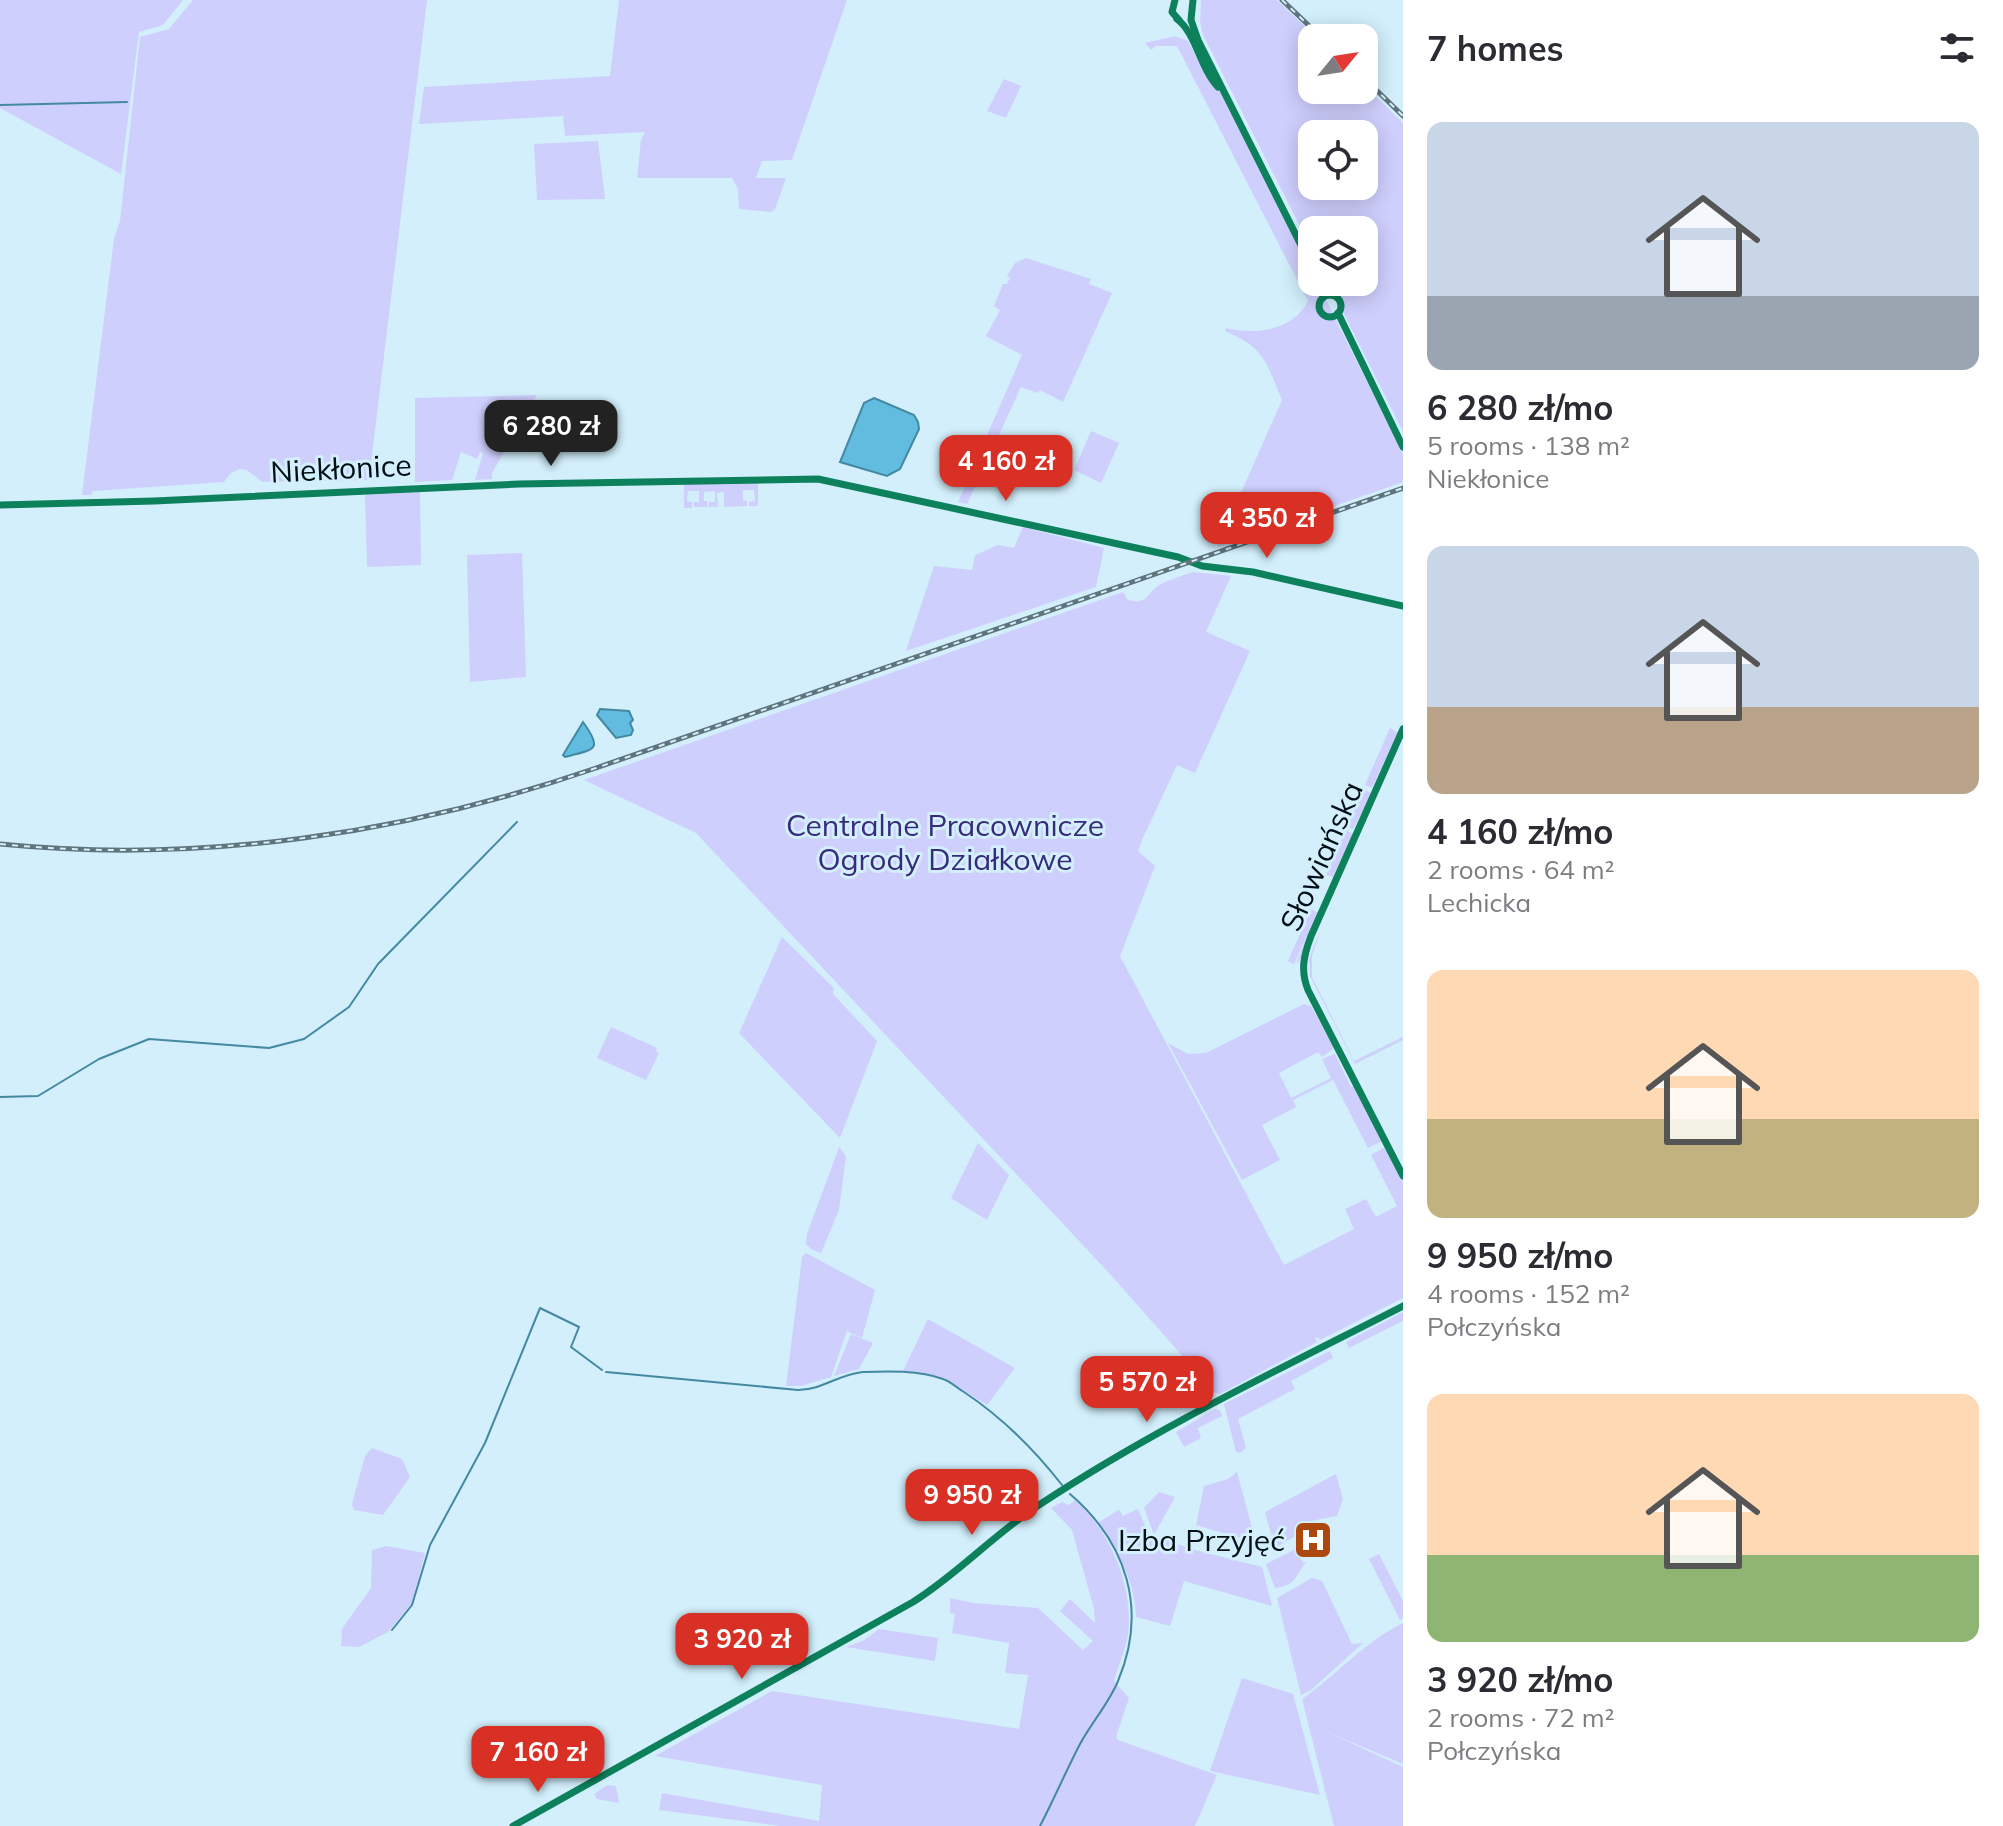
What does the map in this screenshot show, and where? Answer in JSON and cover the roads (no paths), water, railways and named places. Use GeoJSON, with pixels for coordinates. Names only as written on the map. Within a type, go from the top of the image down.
{"type":"FeatureCollection","features":[{"type":"Feature","properties":{"kind":"main road"},"geometry":{"type":"LineString","coordinates":[[1176,1],[1172,12],[1185,27],[1209,77],[1225,94]]}},
{"type":"Feature","properties":{"kind":"main road"},"geometry":{"type":"LineString","coordinates":[[1191,2],[1198,40],[1298,239]]}},
{"type":"Feature","properties":{"kind":"main road"},"geometry":{"type":"LineString","coordinates":[[1177,19],[1192,16]]}},
{"type":"Feature","properties":{"kind":"main road"},"geometry":{"type":"LineString","coordinates":[[1329,296],[1319,302],[1320,310],[1323,315],[1334,315]]}},
{"type":"Feature","properties":{"kind":"main road"},"geometry":{"type":"LineString","coordinates":[[1333,296],[1340,301],[1334,315]]}},
{"type":"Feature","properties":{"kind":"main road"},"geometry":{"type":"LineString","coordinates":[[1334,315],[1403,447]]}},
{"type":"Feature","properties":{"kind":"main road","name":"Niekłonice"},"geometry":{"type":"LineString","coordinates":[[0,505],[519,484],[828,480],[1178,557],[1202,566],[1253,572],[1403,606]]}},
{"type":"Feature","properties":{"kind":"main road","name":"Słowiańska"},"geometry":{"type":"LineString","coordinates":[[1403,729],[1311,936],[1303,968],[1308,990],[1403,1176]]}},
{"type":"Feature","properties":{"kind":"main road"},"geometry":{"type":"LineString","coordinates":[[513,1826],[893,1614],[932,1590],[1018,1520],[1091,1474],[1225,1397],[1403,1306]]}},
{"type":"Feature","properties":{"kind":"waterway"},"geometry":{"type":"LineString","coordinates":[[0,105],[127,102]]}},
{"type":"Feature","properties":{"kind":"waterway"},"geometry":{"type":"LineString","coordinates":[[0,1097],[38,1096],[99,1059],[149,1039],[269,1048],[304,1039],[349,1007],[378,964],[517,822]]}},
{"type":"Feature","properties":{"kind":"waterway"},"geometry":{"type":"LineString","coordinates":[[392,1630],[412,1605],[430,1545],[485,1443],[540,1308],[579,1327],[571,1347],[602,1370]]}},
{"type":"Feature","properties":{"kind":"waterway"},"geometry":{"type":"LineString","coordinates":[[606,1372],[798,1390],[863,1372],[934,1376],[951,1383],[1005,1423],[1062,1485]]}},
{"type":"Feature","properties":{"kind":"waterway"},"geometry":{"type":"LineString","coordinates":[[1040,1826],[1080,1744],[1118,1681],[1127,1655],[1131,1629],[1127,1579],[1118,1556],[1090,1513],[1070,1494]]}},
{"type":"Feature","properties":{"kind":"railway"},"geometry":{"type":"LineString","coordinates":[[1282,0],[1307,24]]}},
{"type":"Feature","properties":{"kind":"railway"},"geometry":{"type":"LineString","coordinates":[[1378,92],[1403,116]]}},
{"type":"Feature","properties":{"kind":"railway"},"geometry":{"type":"LineString","coordinates":[[0,844],[151,850],[227,846],[302,838],[451,811],[596,768],[1403,488]]}},
{"type":"Feature","properties":{"kind":"place","name":"Izba Przyjęć"},"geometry":{"type":"Point","coordinates":[1313,1540]}},
{"type":"Feature","properties":{"kind":"park label","name":"Centralne Pracownicze Ogrody Działkowe"},"geometry":{"type":"Point","coordinates":[945,842]}}]}
